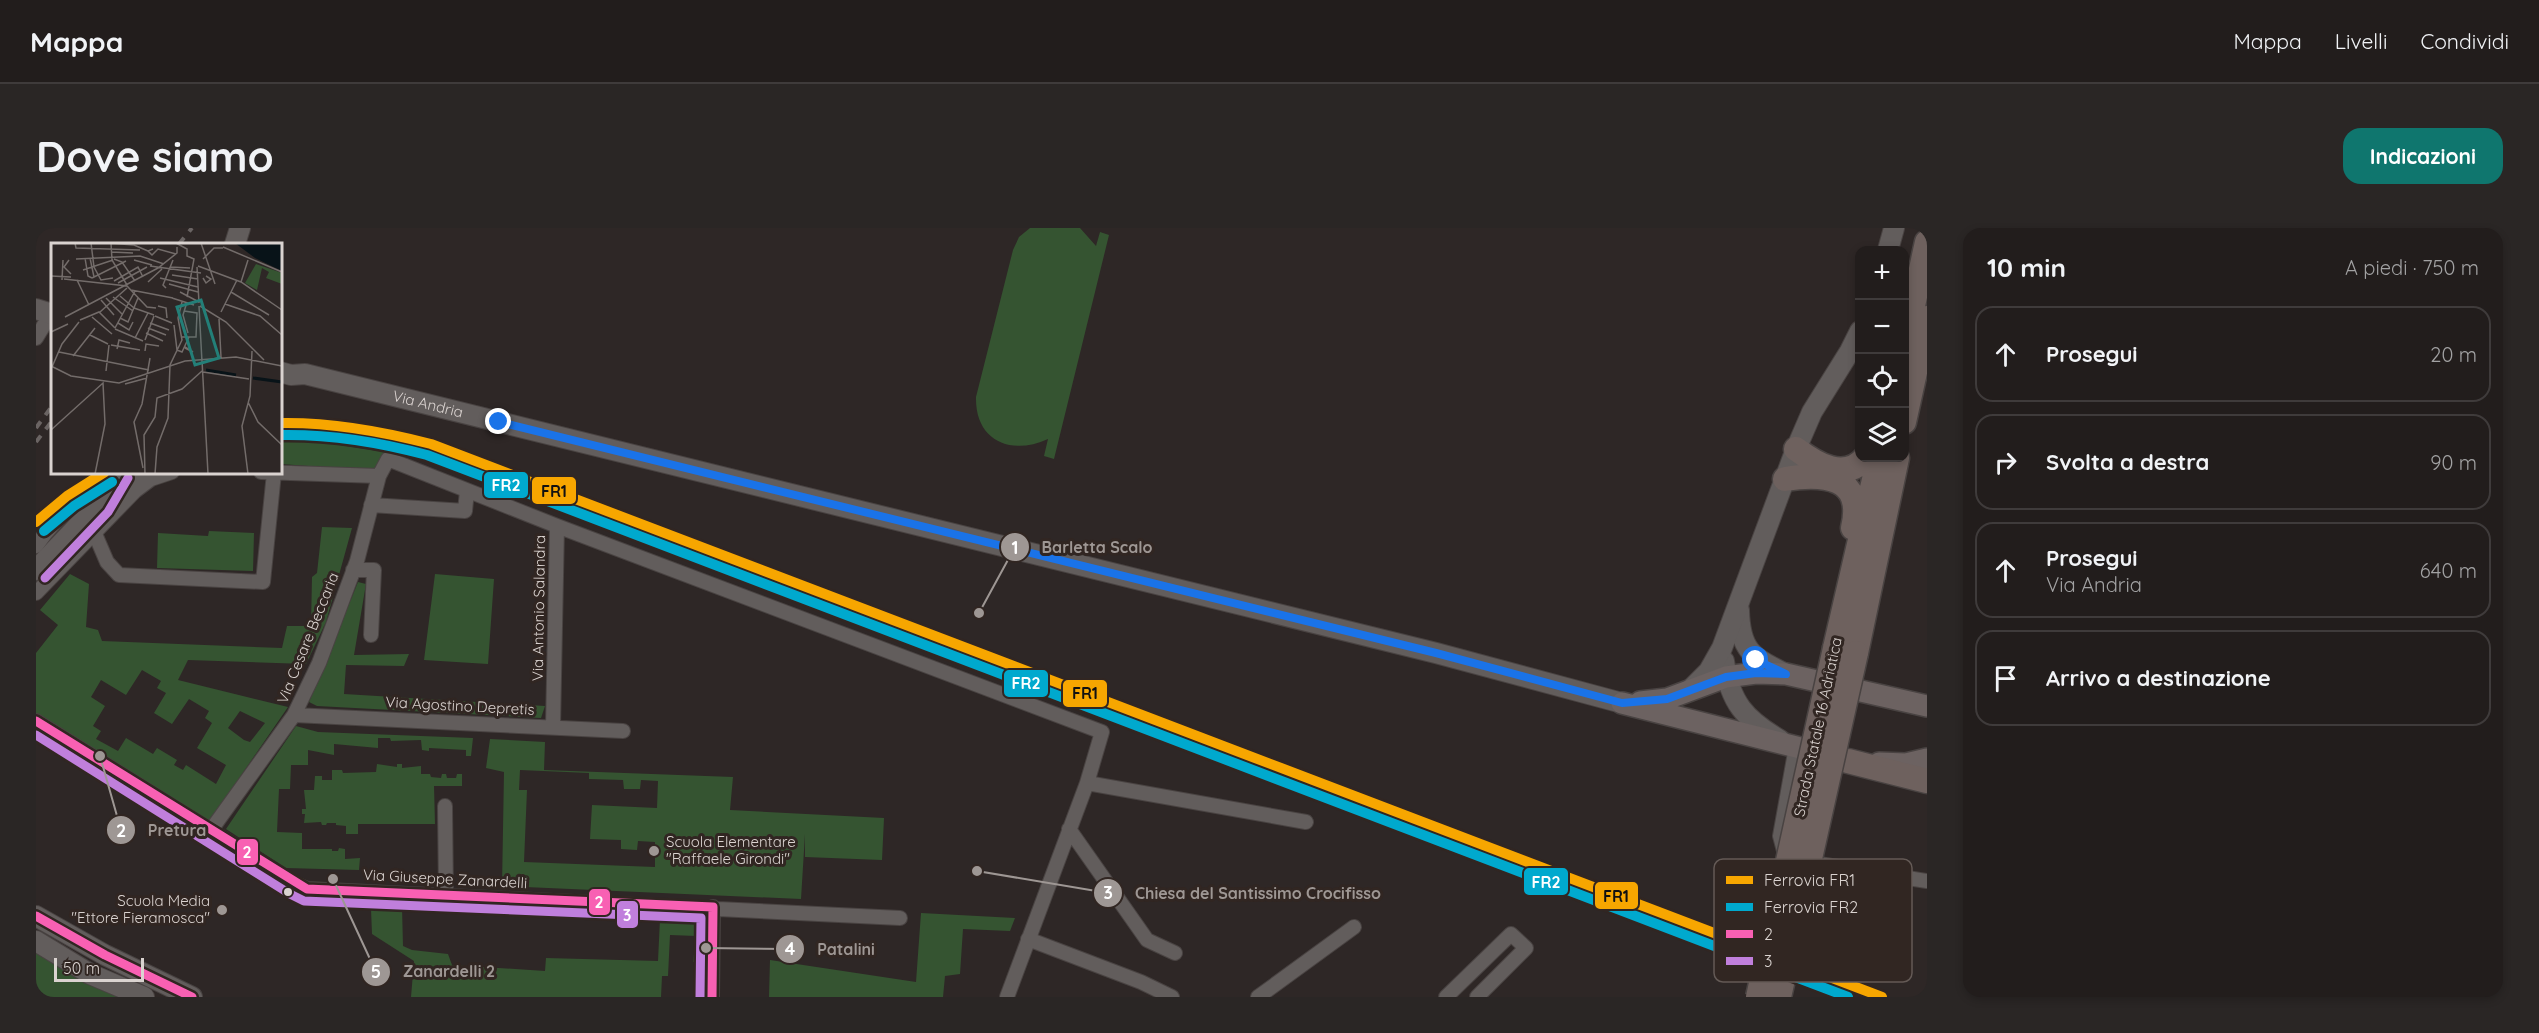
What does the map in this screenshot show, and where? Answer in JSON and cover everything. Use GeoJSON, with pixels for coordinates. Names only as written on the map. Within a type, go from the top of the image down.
{"type":"FeatureCollection","features":[{"type":"Feature","properties":{"kind":"highway"},"geometry":{"type":"LineString","coordinates":[[1907,408],[1927,242]]}},
{"type":"Feature","properties":{"kind":"highway"},"geometry":{"type":"LineString","coordinates":[[1796,448],[1810,460],[1839,470],[1853,468],[1861,462]]}},
{"type":"Feature","properties":{"kind":"highway","name":"Strada Statale 16 Adriatica"},"geometry":{"type":"LineString","coordinates":[[1806,859],[1846,650],[1847,596],[1877,462]]}},
{"type":"Feature","properties":{"kind":"highway","name":"Strada Statale 16 Adriatica"},"geometry":{"type":"LineString","coordinates":[[1793,859],[1896,462]]}},
{"type":"Feature","properties":{"kind":"highway"},"geometry":{"type":"LineString","coordinates":[[1785,479],[1808,475],[1826,476],[1846,487],[1854,500],[1855,518],[1845,565],[1847,596]]}},
{"type":"Feature","properties":{"kind":"highway"},"geometry":{"type":"LineString","coordinates":[[1846,760],[1927,781]]}},
{"type":"Feature","properties":{"kind":"highway","name":"Strada Statale 16 Adriatica"},"geometry":{"type":"LineString","coordinates":[[1758,997],[1762,982]]}},
{"type":"Feature","properties":{"kind":"highway","name":"Strada Statale 16 Adriatica"},"geometry":{"type":"LineString","coordinates":[[1779,997],[1782,982]]}},
{"type":"Feature","properties":{"kind":"main road"},"geometry":{"type":"LineString","coordinates":[[235,243],[240,228]]}},
{"type":"Feature","properties":{"kind":"main road"},"geometry":{"type":"LineString","coordinates":[[1889,246],[1894,228]]}},
{"type":"Feature","properties":{"kind":"main road"},"geometry":{"type":"LineString","coordinates":[[36,309],[51,314]]}},
{"type":"Feature","properties":{"kind":"main road"},"geometry":{"type":"LineString","coordinates":[[1688,692],[1709,671],[1722,648],[1796,448],[1812,412],[1855,341]]}},
{"type":"Feature","properties":{"kind":"main road","name":"Via Andria"},"geometry":{"type":"LineString","coordinates":[[282,373],[291,375],[305,374],[491,419],[1436,653],[1622,703]]}},
{"type":"Feature","properties":{"kind":"main road"},"geometry":{"type":"LineString","coordinates":[[36,570],[98,506],[107,492]]}},
{"type":"Feature","properties":{"kind":"main road"},"geometry":{"type":"LineString","coordinates":[[1739,606],[1740,627],[1747,649],[1756,660],[1786,674]]}},
{"type":"Feature","properties":{"kind":"main road"},"geometry":{"type":"LineString","coordinates":[[1722,648],[1726,677],[1741,711],[1753,723],[1792,746]]}},
{"type":"Feature","properties":{"kind":"main road"},"geometry":{"type":"LineString","coordinates":[[1622,703],[1655,701],[1688,692],[1726,677],[1756,673],[1786,674],[1925,705]]}},
{"type":"Feature","properties":{"kind":"main road"},"geometry":{"type":"LineString","coordinates":[[1622,703],[1846,760],[1900,764],[1927,759]]}},
{"type":"Feature","properties":{"kind":"main road"},"geometry":{"type":"LineString","coordinates":[[36,916],[105,955],[192,997]]}},
{"type":"Feature","properties":{"kind":"main road"},"geometry":{"type":"LineString","coordinates":[[36,941],[90,974],[144,997]]}},
{"type":"Feature","properties":{"kind":"street"},"geometry":{"type":"LineString","coordinates":[[36,338],[44,325],[51,320]]}},
{"type":"Feature","properties":{"kind":"street","name":"Via Cesare Beccaria"},"geometry":{"type":"LineString","coordinates":[[212,830],[294,715],[319,663],[353,570],[379,477],[388,459],[467,490]]}},
{"type":"Feature","properties":{"kind":"street"},"geometry":{"type":"LineString","coordinates":[[282,473],[334,473],[379,477]]}},
{"type":"Feature","properties":{"kind":"street"},"geometry":{"type":"LineString","coordinates":[[36,546],[64,511],[84,497],[128,477],[142,474]]}},
{"type":"Feature","properties":{"kind":"street"},"geometry":{"type":"LineString","coordinates":[[36,593],[96,534],[135,491],[151,479],[166,474]]}},
{"type":"Feature","properties":{"kind":"street"},"geometry":{"type":"LineString","coordinates":[[96,534],[107,562],[119,575],[263,582],[267,474]]}},
{"type":"Feature","properties":{"kind":"street"},"geometry":{"type":"LineString","coordinates":[[371,505],[465,511],[467,490],[1102,732],[1087,783],[1007,997]]}},
{"type":"Feature","properties":{"kind":"street","name":"Via Antonio Salandra"},"geometry":{"type":"LineString","coordinates":[[553,727],[557,526]]}},
{"type":"Feature","properties":{"kind":"street"},"geometry":{"type":"LineString","coordinates":[[353,570],[374,570],[371,635]]}},
{"type":"Feature","properties":{"kind":"street","name":"Via Agostino Depretis"},"geometry":{"type":"LineString","coordinates":[[294,715],[623,731]]}},
{"type":"Feature","properties":{"kind":"street","name":"Via Giuseppe Zanardelli"},"geometry":{"type":"LineString","coordinates":[[36,721],[307,889],[713,907],[900,918]]}},
{"type":"Feature","properties":{"kind":"street"},"geometry":{"type":"LineString","coordinates":[[1792,746],[1779,836],[1784,851],[1797,859]]}},
{"type":"Feature","properties":{"kind":"street"},"geometry":{"type":"LineString","coordinates":[[1819,859],[1846,760]]}},
{"type":"Feature","properties":{"kind":"street"},"geometry":{"type":"LineString","coordinates":[[1087,783],[1306,822]]}},
{"type":"Feature","properties":{"kind":"street"},"geometry":{"type":"LineString","coordinates":[[445,806],[446,895]]}},
{"type":"Feature","properties":{"kind":"street"},"geometry":{"type":"LineString","coordinates":[[1069,829],[1147,940],[1175,953]]}},
{"type":"Feature","properties":{"kind":"street"},"geometry":{"type":"LineString","coordinates":[[1912,880],[1927,882]]}},
{"type":"Feature","properties":{"kind":"street"},"geometry":{"type":"LineString","coordinates":[[712,997],[713,907]]}},
{"type":"Feature","properties":{"kind":"street"},"geometry":{"type":"LineString","coordinates":[[1258,997],[1354,927]]}},
{"type":"Feature","properties":{"kind":"street"},"geometry":{"type":"LineString","coordinates":[[1446,997],[1511,934],[1526,948],[1477,997]]}},
{"type":"Feature","properties":{"kind":"street"},"geometry":{"type":"LineString","coordinates":[[1028,939],[1094,969],[1141,982],[1172,997]]}},
{"type":"Feature","properties":{"kind":"green space"},"geometry":{"type":"Polygon","coordinates":[[[1030,228],[1080,228],[1096,246],[1100,232],[1109,235],[1054,459],[1044,456],[1048,439],[1021,446],[998,441],[982,425],[977,412],[976,397],[1013,250],[1019,237],[1030,228]]]}},
{"type":"Feature","properties":{"kind":"green space"},"geometry":{"type":"Polygon","coordinates":[[[282,440],[327,443],[385,452],[375,471],[282,464],[282,440]]]}},
{"type":"Feature","properties":{"kind":"green space"},"geometry":{"type":"Polygon","coordinates":[[[322,527],[352,528],[326,622],[306,664],[188,660],[178,680],[288,707],[209,822],[36,716],[36,653],[58,625],[40,610],[70,574],[89,584],[86,627],[98,630],[102,641],[282,648],[287,626],[311,626],[312,577],[317,573],[322,527]],[[142,670],[126,695],[101,680],[91,697],[105,706],[93,726],[101,731],[96,739],[118,751],[126,738],[153,754],[157,748],[177,760],[174,765],[183,770],[186,765],[216,784],[226,765],[197,748],[212,723],[205,718],[209,711],[189,699],[172,724],[154,713],[166,693],[157,688],[161,681],[142,670]],[[240,711],[228,728],[250,742],[265,723],[240,711]]]}},
{"type":"Feature","properties":{"kind":"green space"},"geometry":{"type":"Polygon","coordinates":[[[209,531],[254,533],[253,571],[157,568],[158,533],[208,536],[209,531]]]}},
{"type":"Feature","properties":{"kind":"green space"},"geometry":{"type":"Polygon","coordinates":[[[435,574],[494,579],[488,664],[424,660],[435,574]]]}},
{"type":"Feature","properties":{"kind":"green space"},"geometry":{"type":"Polygon","coordinates":[[[358,582],[366,584],[354,655],[409,654],[404,666],[346,665],[344,694],[545,706],[541,718],[317,706],[309,702],[358,582]]]}},
{"type":"Feature","properties":{"kind":"green space"},"geometry":{"type":"Polygon","coordinates":[[[296,726],[318,732],[473,738],[471,756],[466,756],[466,750],[429,748],[429,751],[422,750],[421,740],[391,741],[390,738],[378,738],[378,748],[334,744],[334,755],[308,750],[308,765],[291,765],[290,789],[279,789],[277,832],[302,833],[302,849],[338,851],[339,848],[345,849],[345,859],[360,858],[359,870],[286,868],[226,829],[296,726]]]}},
{"type":"Feature","properties":{"kind":"green space","name":"Scuola Elementare \"Raffaele Girondi\""},"geometry":{"type":"Polygon","coordinates":[[[490,739],[545,742],[544,770],[733,777],[730,810],[884,818],[882,860],[805,857],[805,834],[801,899],[502,886],[504,772],[486,768],[490,739]],[[520,770],[519,790],[527,790],[524,862],[655,867],[655,842],[638,841],[637,850],[621,849],[621,840],[590,839],[592,805],[657,808],[658,781],[641,780],[640,789],[624,789],[623,780],[589,779],[589,773],[520,770]]]}},
{"type":"Feature","properties":{"kind":"green space"},"geometry":{"type":"Polygon","coordinates":[[[377,764],[397,767],[397,764],[402,764],[402,768],[421,766],[421,774],[430,774],[431,777],[441,778],[442,774],[446,774],[447,778],[456,778],[457,774],[462,774],[462,786],[434,786],[435,824],[358,824],[358,834],[346,834],[346,826],[336,825],[336,823],[322,825],[321,822],[304,823],[305,814],[302,814],[302,809],[306,809],[304,790],[314,790],[315,776],[322,776],[322,780],[332,780],[332,770],[342,770],[343,773],[376,772],[377,764]]]}},
{"type":"Feature","properties":{"kind":"green space"},"geometry":{"type":"Polygon","coordinates":[[[402,907],[403,946],[412,950],[448,954],[452,965],[545,971],[546,958],[658,961],[660,919],[705,919],[704,961],[693,962],[696,936],[670,935],[668,976],[662,976],[661,997],[411,997],[414,961],[372,934],[371,909],[402,907]]]}},
{"type":"Feature","properties":{"kind":"green space"},"geometry":{"type":"Polygon","coordinates":[[[921,913],[1015,918],[1010,931],[963,929],[960,974],[945,976],[943,997],[769,997],[770,960],[916,982],[921,913]]]}},
{"type":"Feature","properties":{"kind":"green space"},"geometry":{"type":"Polygon","coordinates":[[[36,950],[119,997],[36,997],[36,950]]]}},
{"type":"Feature","properties":{"kind":"railway"},"geometry":{"type":"LineString","coordinates":[[180,243],[192,228]]}},
{"type":"Feature","properties":{"kind":"railway"},"geometry":{"type":"LineString","coordinates":[[36,428],[51,407]]}},
{"type":"Feature","properties":{"kind":"railway"},"geometry":{"type":"LineString","coordinates":[[36,442],[51,422]]}},
{"type":"Feature","properties":{"kind":"rail line","name":"FR1"},"geometry":{"type":"LineString","coordinates":[[282,423],[356,428],[431,444],[1714,933]]}},
{"type":"Feature","properties":{"kind":"rail line","name":"FR2"},"geometry":{"type":"LineString","coordinates":[[282,435],[355,440],[427,455],[1714,946]]}},
{"type":"Feature","properties":{"kind":"rail line","name":"FR1"},"geometry":{"type":"LineString","coordinates":[[36,522],[67,496],[102,474]]}},
{"type":"Feature","properties":{"kind":"rail line","name":"FR2"},"geometry":{"type":"LineString","coordinates":[[44,531],[74,506],[112,482]]}},
{"type":"Feature","properties":{"kind":"rail line","name":"FR2"},"geometry":{"type":"LineString","coordinates":[[1809,982],[1848,997]]}},
{"type":"Feature","properties":{"kind":"rail line","name":"FR1"},"geometry":{"type":"LineString","coordinates":[[1843,982],[1882,997]]}},
{"type":"Feature","properties":{"kind":"transit line","name":"3"},"geometry":{"type":"LineString","coordinates":[[45,578],[108,512],[128,478]]}},
{"type":"Feature","properties":{"kind":"transit line","name":"2"},"geometry":{"type":"LineString","coordinates":[[36,721],[307,889],[713,907],[712,997]]}},
{"type":"Feature","properties":{"kind":"transit line","name":"3"},"geometry":{"type":"LineString","coordinates":[[36,735],[304,901],[701,918],[700,997]]}},
{"type":"Feature","properties":{"kind":"transit line","name":"2"},"geometry":{"type":"LineString","coordinates":[[36,916],[105,955],[192,997]]}},
{"type":"Feature","properties":{"kind":"place","name":"Barletta Scalo"},"geometry":{"type":"Point","coordinates":[979,613]}},
{"type":"Feature","properties":{"kind":"place","name":"Pretura"},"geometry":{"type":"Point","coordinates":[100,756]}},
{"type":"Feature","properties":{"kind":"place","name":"Scuola Elementare \"Raffaele Girondi\""},"geometry":{"type":"Point","coordinates":[654,851]}},
{"type":"Feature","properties":{"kind":"place","name":"Chiesa del Santissimo Crocifisso"},"geometry":{"type":"Point","coordinates":[977,871]}},
{"type":"Feature","properties":{"kind":"place","name":"Zanardelli 2"},"geometry":{"type":"Point","coordinates":[333,879]}},
{"type":"Feature","properties":{"kind":"place","name":"Scuola Media \"Ettore Fieramosca\""},"geometry":{"type":"Point","coordinates":[222,910]}},
{"type":"Feature","properties":{"kind":"place","name":"Patalini"},"geometry":{"type":"Point","coordinates":[706,948]}},
{"type":"Feature","properties":{"kind":"route"},"geometry":{"type":"LineString","coordinates":[[499,422],[1436,653],[1622,703],[1667,699],[1726,677],[1756,673],[1786,674],[1756,660]]}}]}
